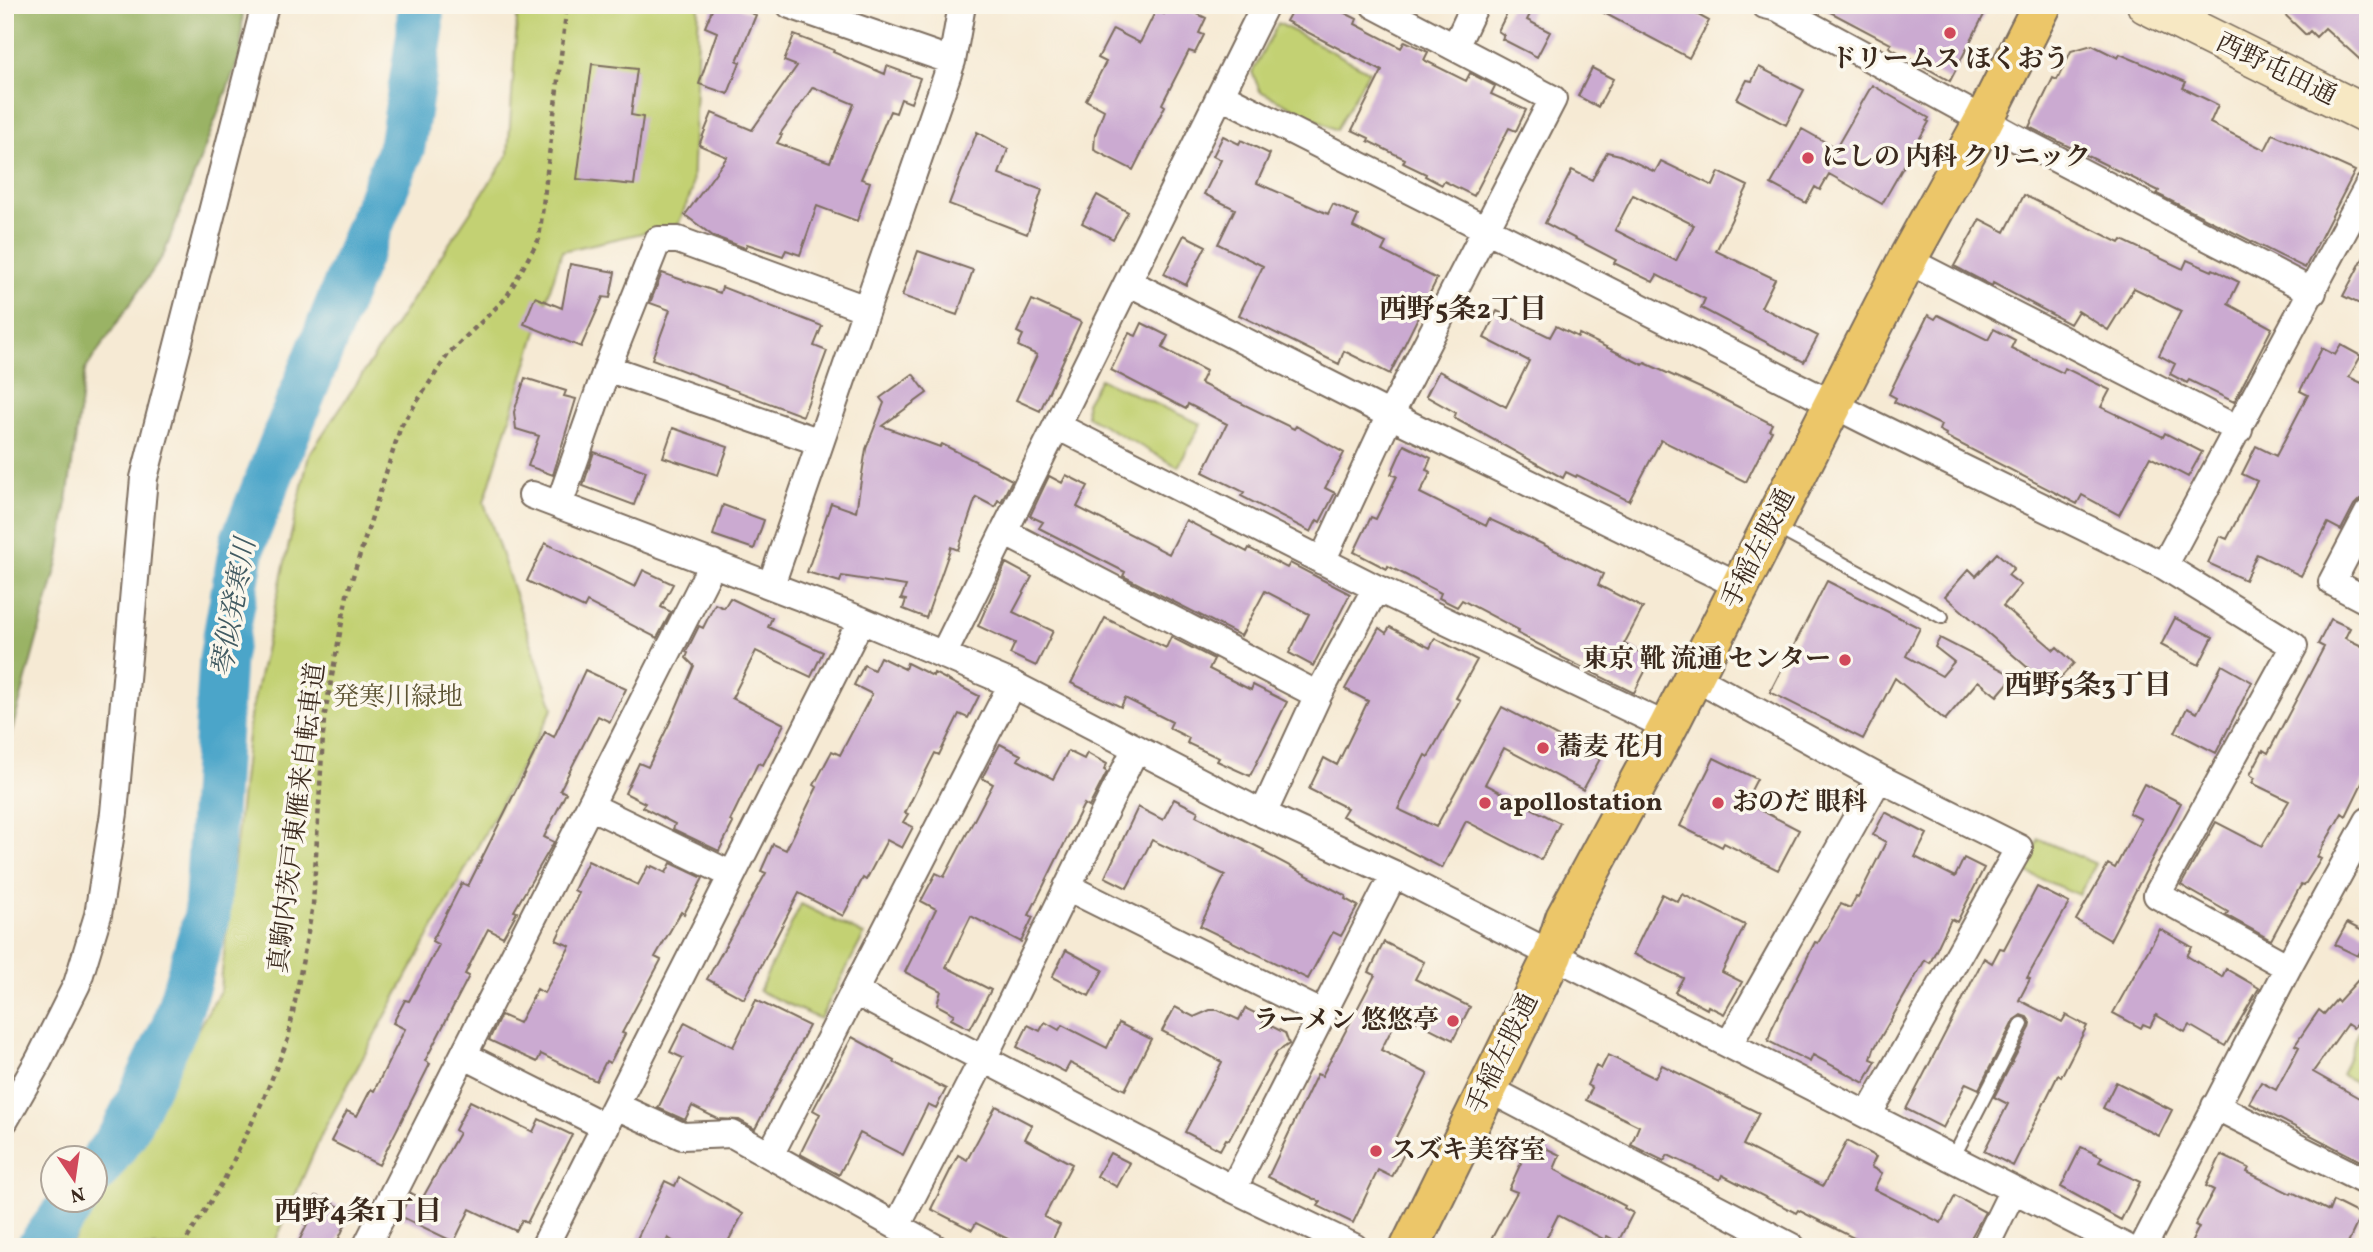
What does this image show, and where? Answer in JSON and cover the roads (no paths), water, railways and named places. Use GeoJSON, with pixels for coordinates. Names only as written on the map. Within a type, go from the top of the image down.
{"type":"FeatureCollection","features":[{"type":"Feature","properties":{"kind":"main road","name":"手稲左股通"},"geometry":{"type":"LineString","coordinates":[[1410,1247],[1553,954],[1564,918],[1668,727],[1906,260],[1984,120],[2042,5]]}},
{"type":"Feature","properties":{"kind":"street"},"geometry":{"type":"LineString","coordinates":[[5,1120],[77,984],[98,915],[114,813],[144,478],[265,5]]}},
{"type":"Feature","properties":{"kind":"street"},"geometry":{"type":"LineString","coordinates":[[790,5],[952,61]]}},
{"type":"Feature","properties":{"kind":"street"},"geometry":{"type":"LineString","coordinates":[[771,585],[952,61],[962,5]]}},
{"type":"Feature","properties":{"kind":"street"},"geometry":{"type":"LineString","coordinates":[[943,655],[1265,5]]}},
{"type":"Feature","properties":{"kind":"street"},"geometry":{"type":"LineString","coordinates":[[1322,561],[1390,415],[1553,99],[1374,5]]}},
{"type":"Feature","properties":{"kind":"street"},"geometry":{"type":"LineString","coordinates":[[1455,47],[1475,5]]}},
{"type":"Feature","properties":{"kind":"street","name":"西野屯田通"},"geometry":{"type":"LineString","coordinates":[[2146,5],[2365,109]]}},
{"type":"Feature","properties":{"kind":"street"},"geometry":{"type":"LineString","coordinates":[[1774,6],[1984,120],[2313,292]]}},
{"type":"Feature","properties":{"kind":"street"},"geometry":{"type":"LineString","coordinates":[[1221,95],[1833,405],[2164,566],[2294,646],[2157,895],[2288,968]]}},
{"type":"Feature","properties":{"kind":"street"},"geometry":{"type":"LineString","coordinates":[[2164,566],[2368,186]]}},
{"type":"Feature","properties":{"kind":"street"},"geometry":{"type":"LineString","coordinates":[[559,505],[607,368],[658,240],[678,240],[866,310]]}},
{"type":"Feature","properties":{"kind":"street"},"geometry":{"type":"LineString","coordinates":[[1906,260],[2238,430]]}},
{"type":"Feature","properties":{"kind":"street"},"geometry":{"type":"LineString","coordinates":[[1128,282],[1390,415],[1740,586]]}},
{"type":"Feature","properties":{"kind":"street"},"geometry":{"type":"LineString","coordinates":[[607,368],[820,442]]}},
{"type":"Feature","properties":{"kind":"street"},"geometry":{"type":"LineString","coordinates":[[1057,426],[1376,588],[1668,727]]}},
{"type":"Feature","properties":{"kind":"street"},"geometry":{"type":"LineString","coordinates":[[532,495],[861,620],[1012,684],[1263,814],[1394,874],[1553,954],[2126,1247]]}},
{"type":"Feature","properties":{"kind":"street"},"geometry":{"type":"LineString","coordinates":[[2368,513],[2332,582],[2368,601]]}},
{"type":"Feature","properties":{"kind":"street"},"geometry":{"type":"LineString","coordinates":[[1004,532],[1318,695]]}},
{"type":"Feature","properties":{"kind":"street"},"geometry":{"type":"LineString","coordinates":[[366,1247],[713,563]]}},
{"type":"Feature","properties":{"kind":"street"},"geometry":{"type":"LineString","coordinates":[[1263,814],[1318,695],[1376,588]]}},
{"type":"Feature","properties":{"kind":"street"},"geometry":{"type":"LineString","coordinates":[[544,1247],[861,620]]}},
{"type":"Feature","properties":{"kind":"street"},"geometry":{"type":"LineString","coordinates":[[1694,677],[1879,778],[2020,848],[1868,1115]]}},
{"type":"Feature","properties":{"kind":"street"},"geometry":{"type":"LineString","coordinates":[[770,1155],[1012,684]]}},
{"type":"Feature","properties":{"kind":"street"},"geometry":{"type":"LineString","coordinates":[[897,1226],[983,1059],[1136,748]]}},
{"type":"Feature","properties":{"kind":"street"},"geometry":{"type":"LineString","coordinates":[[1729,1044],[1879,778]]}},
{"type":"Feature","properties":{"kind":"street"},"geometry":{"type":"LineString","coordinates":[[590,806],[732,875]]}},
{"type":"Feature","properties":{"kind":"street"},"geometry":{"type":"LineString","coordinates":[[2143,1247],[2368,821]]}},
{"type":"Feature","properties":{"kind":"street"},"geometry":{"type":"LineString","coordinates":[[1233,1189],[1394,874]]}},
{"type":"Feature","properties":{"kind":"street"},"geometry":{"type":"LineString","coordinates":[[1067,887],[1323,1014]]}},
{"type":"Feature","properties":{"kind":"street"},"geometry":{"type":"LineString","coordinates":[[855,992],[1233,1189],[1354,1247]]}},
{"type":"Feature","properties":{"kind":"street"},"geometry":{"type":"LineString","coordinates":[[465,1056],[611,1116],[682,1136],[732,1134],[934,1247]]}},
{"type":"Feature","properties":{"kind":"street"},"geometry":{"type":"LineString","coordinates":[[1487,1088],[1792,1247]]}},
{"type":"Feature","properties":{"kind":"street"},"geometry":{"type":"LineString","coordinates":[[2216,1106],[2368,1183]]}},
{"type":"Feature","properties":{"kind":"street"},"geometry":{"type":"LineString","coordinates":[[1985,1247],[2013,1190]]}},
{"type":"Feature","properties":{"kind":"lane"},"geometry":{"type":"LineString","coordinates":[[1771,525],[1942,617]]}},
{"type":"Feature","properties":{"kind":"lane"},"geometry":{"type":"LineString","coordinates":[[1953,1158],[2022,1024]]}},
{"type":"Feature","properties":{"kind":"waterway","name":"琴似発寒川"},"geometry":{"type":"LineString","coordinates":[[108,1154],[123,1134],[174,1028],[207,916],[222,659],[243,542],[402,146],[420,33],[420,5]]}},
{"type":"Feature","properties":{"kind":"waterway","name":"琴似発寒川"},"geometry":{"type":"LineString","coordinates":[[40,1247],[65,1214]]}},
{"type":"Feature","properties":{"kind":"place","name":"ドリームス ほくおう"},"geometry":{"type":"Point","coordinates":[1950,33]}},
{"type":"Feature","properties":{"kind":"place","name":"にしの 内科 クリニック"},"geometry":{"type":"Point","coordinates":[1808,158]}},
{"type":"Feature","properties":{"kind":"place","name":"東京 靴 流通 センター"},"geometry":{"type":"Point","coordinates":[1845,660]}},
{"type":"Feature","properties":{"kind":"place","name":"蕎麦 花月"},"geometry":{"type":"Point","coordinates":[1543,748]}},
{"type":"Feature","properties":{"kind":"place","name":"apollostation"},"geometry":{"type":"Point","coordinates":[1485,803]}},
{"type":"Feature","properties":{"kind":"place","name":"おのだ 眼科"},"geometry":{"type":"Point","coordinates":[1718,803]}},
{"type":"Feature","properties":{"kind":"place","name":"ラーメン 悠悠亭"},"geometry":{"type":"Point","coordinates":[1453,1021]}},
{"type":"Feature","properties":{"kind":"place","name":"スズキ美容室"},"geometry":{"type":"Point","coordinates":[1376,1151]}},
{"type":"Feature","properties":{"kind":"district","name":"西野5条2丁目"},"geometry":{"type":"Point","coordinates":[1463,310]}},
{"type":"Feature","properties":{"kind":"district","name":"西野5条3丁目"},"geometry":{"type":"Point","coordinates":[2088,686]}},
{"type":"Feature","properties":{"kind":"district","name":"西野4条1丁目"},"geometry":{"type":"Point","coordinates":[358,1212]}},
{"type":"Feature","properties":{"kind":"park label","name":"発寒川緑地"},"geometry":{"type":"Point","coordinates":[398,698]}}]}
